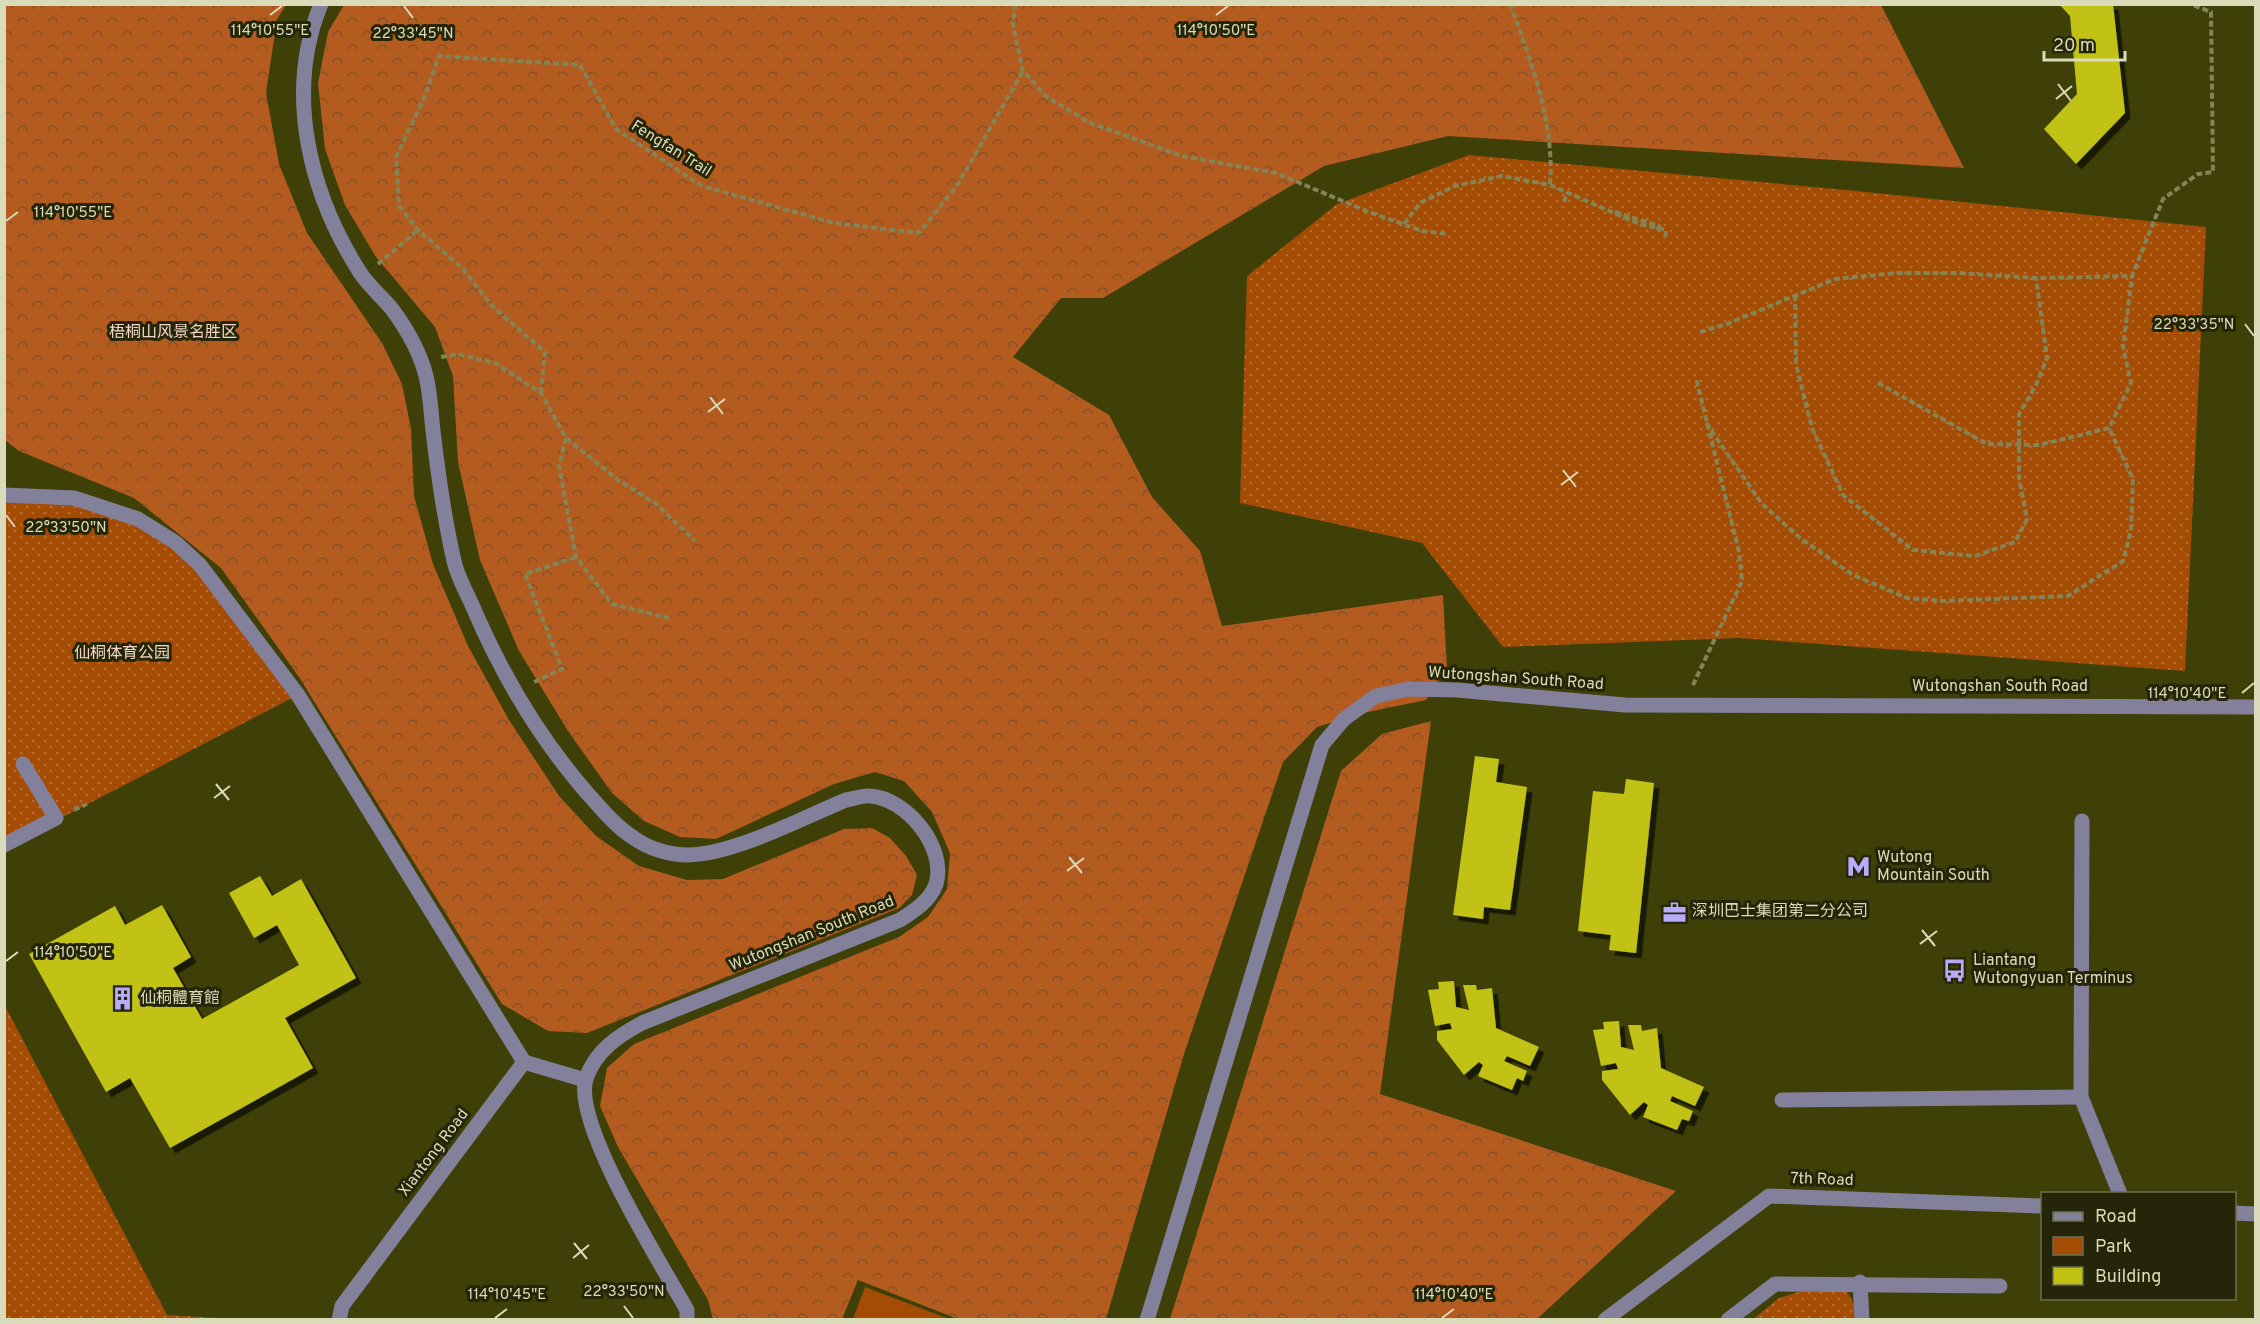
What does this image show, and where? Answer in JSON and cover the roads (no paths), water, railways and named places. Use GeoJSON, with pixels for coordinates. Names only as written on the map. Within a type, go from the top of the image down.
{"type":"FeatureCollection","features":[{"type":"Feature","properties":{"kind":"street","name":"Wutongshan South Road"},"geometry":{"type":"LineString","coordinates":[[321,4],[310,31],[304,68],[304,111],[309,152],[322,198],[340,238],[363,277],[392,310],[412,340],[426,375],[441,498],[456,568],[487,641],[514,691],[568,771],[605,814],[634,838],[663,852],[686,855],[711,852],[846,800],[870,796],[913,817],[929,838],[937,860],[936,884],[922,905],[900,920],[642,1023],[618,1036],[600,1053],[585,1080]]}},
{"type":"Feature","properties":{"kind":"street"},"geometry":{"type":"LineString","coordinates":[[4,495],[75,498],[138,519],[175,542],[200,565],[298,695],[524,1062],[585,1080],[587,1111],[601,1152],[687,1311],[687,1320]]}},
{"type":"Feature","properties":{"kind":"street","name":"Wutongshan South Road"},"geometry":{"type":"LineString","coordinates":[[1147,1320],[1322,745],[1344,719],[1376,696],[1408,689],[1456,690],[1624,705],[2256,706]]}},
{"type":"Feature","properties":{"kind":"street"},"geometry":{"type":"LineString","coordinates":[[4,845],[56,818],[23,764]]}},
{"type":"Feature","properties":{"kind":"street"},"geometry":{"type":"LineString","coordinates":[[2082,821],[2081,1097],[2119,1192]]}},
{"type":"Feature","properties":{"kind":"street","name":"Xiantong Road"},"geometry":{"type":"LineString","coordinates":[[339,1320],[342,1306],[524,1062]]}},
{"type":"Feature","properties":{"kind":"street"},"geometry":{"type":"LineString","coordinates":[[1782,1100],[2081,1097]]}},
{"type":"Feature","properties":{"kind":"street","name":"7th Road"},"geometry":{"type":"LineString","coordinates":[[1605,1320],[1769,1196],[2041,1206]]}},
{"type":"Feature","properties":{"kind":"street"},"geometry":{"type":"LineString","coordinates":[[2236,1213],[2256,1214]]}},
{"type":"Feature","properties":{"kind":"street"},"geometry":{"type":"LineString","coordinates":[[1728,1320],[1776,1284],[1860,1282],[2000,1286]]}},
{"type":"Feature","properties":{"kind":"street"},"geometry":{"type":"LineString","coordinates":[[1860,1282],[1862,1320]]}},
{"type":"Feature","properties":{"kind":"place","name":"Wutong Mountain South"},"geometry":{"type":"Point","coordinates":[1859,867]}},
{"type":"Feature","properties":{"kind":"place","name":"深圳巴士集团第二分公司"},"geometry":{"type":"Point","coordinates":[1674,912]}},
{"type":"Feature","properties":{"kind":"place","name":"Liantang Wutongyuan Terminus"},"geometry":{"type":"Point","coordinates":[1955,970]}},
{"type":"Feature","properties":{"kind":"place","name":"仙桐體育館"},"geometry":{"type":"Point","coordinates":[122,999]}},
{"type":"Feature","properties":{"kind":"park label","name":"梧桐山风景名胜区"},"geometry":{"type":"Point","coordinates":[173,333]}},
{"type":"Feature","properties":{"kind":"park label","name":"仙桐体育公园"},"geometry":{"type":"Point","coordinates":[122,654]}}]}
